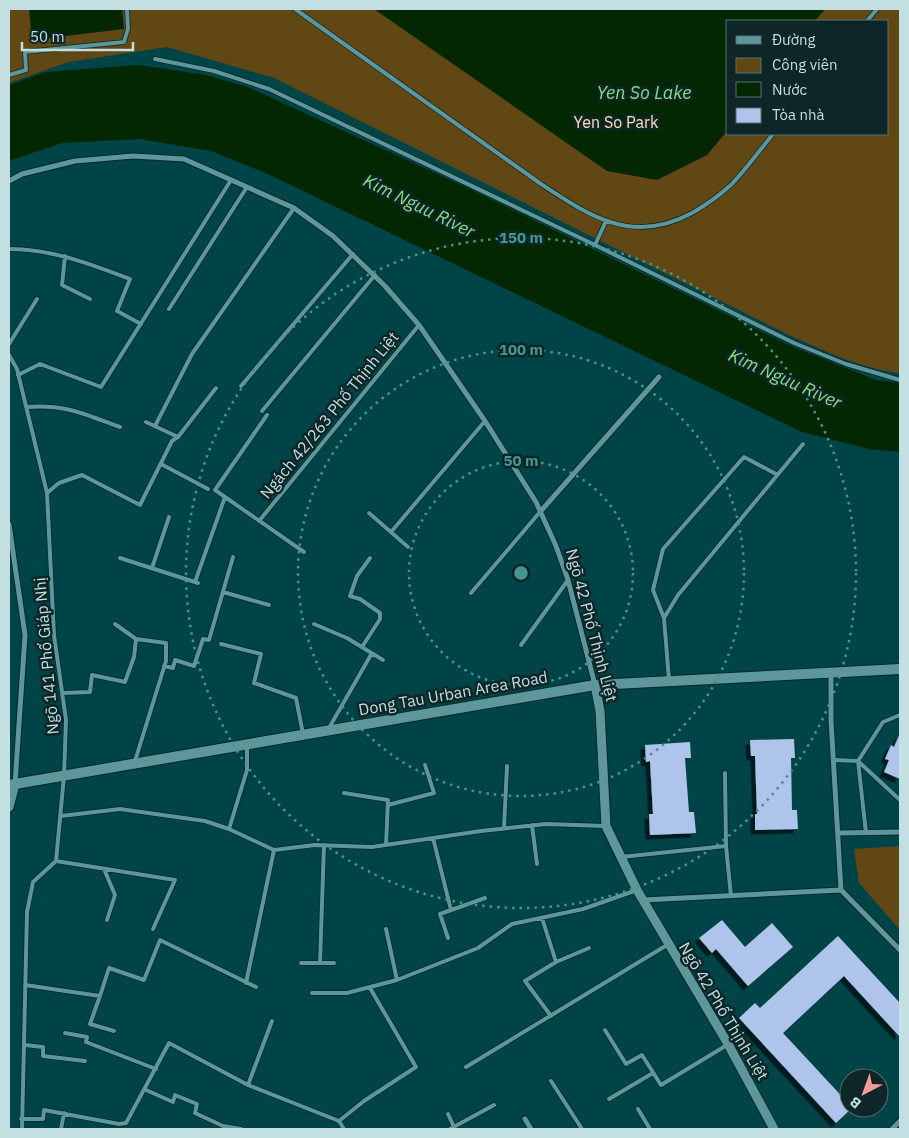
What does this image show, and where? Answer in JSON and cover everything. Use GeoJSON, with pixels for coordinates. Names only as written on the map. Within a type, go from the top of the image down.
{"type":"FeatureCollection","features":[{"type":"Feature","properties":{"kind":"main road","name":"Dong Tau Urban Area Road"},"geometry":{"type":"LineString","coordinates":[[12,785],[595,685],[831,671],[900,669]]}},
{"type":"Feature","properties":{"kind":"street","name":"Ngõ 42 Phố Thịnh Liệt"},"geometry":{"type":"LineString","coordinates":[[9,181],[22,174],[75,161],[133,156],[184,159],[294,208],[333,236],[353,254],[419,325],[485,421],[540,512],[556,546],[568,580],[600,710],[606,826],[637,890],[667,945],[728,1044],[774,1129]]}},
{"type":"Feature","properties":{"kind":"street"},"geometry":{"type":"LineString","coordinates":[[540,512],[659,377]]}},
{"type":"Feature","properties":{"kind":"street","name":"Ngõ 141 Phố Giáp Nhị"},"geometry":{"type":"LineString","coordinates":[[9,524],[25,635],[12,785]]}},
{"type":"Feature","properties":{"kind":"street"},"geometry":{"type":"LineString","coordinates":[[831,671],[833,760],[839,833],[841,890],[900,950]]}},
{"type":"Feature","properties":{"kind":"street"},"geometry":{"type":"LineString","coordinates":[[9,807],[12,785]]}},
{"type":"Feature","properties":{"kind":"street"},"geometry":{"type":"LineString","coordinates":[[839,833],[900,832]]}},
{"type":"Feature","properties":{"kind":"street"},"geometry":{"type":"LineString","coordinates":[[643,900],[841,890]]}},
{"type":"Feature","properties":{"kind":"street"},"geometry":{"type":"LineString","coordinates":[[525,1119],[532,1129]]}},
{"type":"Feature","properties":{"kind":"street"},"geometry":{"type":"LineString","coordinates":[[892,1129],[900,1122]]}},
{"type":"Feature","properties":{"kind":"lane"},"geometry":{"type":"LineString","coordinates":[[9,75],[26,70],[24,52],[124,42],[128,29],[127,9]]}},
{"type":"Feature","properties":{"kind":"lane"},"geometry":{"type":"LineString","coordinates":[[295,9],[541,184],[572,204],[606,221],[640,229],[659,227],[679,220],[706,205],[731,184],[772,135]]}},
{"type":"Feature","properties":{"kind":"lane"},"geometry":{"type":"LineString","coordinates":[[868,20],[877,9]]}},
{"type":"Feature","properties":{"kind":"lane"},"geometry":{"type":"LineString","coordinates":[[155,59],[214,71],[269,89],[794,343],[846,364],[900,380]]}},
{"type":"Feature","properties":{"kind":"lane"},"geometry":{"type":"LineString","coordinates":[[18,375],[40,364],[101,387],[231,180]]}},
{"type":"Feature","properties":{"kind":"lane"},"geometry":{"type":"LineString","coordinates":[[169,310],[247,187]]}},
{"type":"Feature","properties":{"kind":"lane"},"geometry":{"type":"LineString","coordinates":[[155,426],[192,354],[294,208]]}},
{"type":"Feature","properties":{"kind":"lane"},"geometry":{"type":"LineString","coordinates":[[595,246],[606,221]]}},
{"type":"Feature","properties":{"kind":"lane"},"geometry":{"type":"LineString","coordinates":[[9,249],[33,249],[65,256],[130,279],[117,312],[141,324]]}},
{"type":"Feature","properties":{"kind":"lane"},"geometry":{"type":"LineString","coordinates":[[241,386],[353,254]]}},
{"type":"Feature","properties":{"kind":"lane"},"geometry":{"type":"LineString","coordinates":[[65,256],[62,285],[90,299]]}},
{"type":"Feature","properties":{"kind":"lane"},"geometry":{"type":"LineString","coordinates":[[262,411],[374,275]]}},
{"type":"Feature","properties":{"kind":"lane"},"geometry":{"type":"LineString","coordinates":[[9,344],[38,299]]}},
{"type":"Feature","properties":{"kind":"lane","name":"Ngách 42/263 Phố Thịnh Liệt"},"geometry":{"type":"LineString","coordinates":[[258,521],[419,325]]}},
{"type":"Feature","properties":{"kind":"lane","name":"Ngõ 141 Phố Giáp Nhị"},"geometry":{"type":"LineString","coordinates":[[9,354],[18,375],[47,493],[54,635],[66,720],[64,776],[56,860]]}},
{"type":"Feature","properties":{"kind":"lane"},"geometry":{"type":"LineString","coordinates":[[47,493],[59,483],[82,475],[140,504],[172,442],[216,388]]}},
{"type":"Feature","properties":{"kind":"lane"},"geometry":{"type":"LineString","coordinates":[[26,407],[52,405],[120,427]]}},
{"type":"Feature","properties":{"kind":"lane","name":"Ngách 42/263 Phố Thịnh Liệt"},"geometry":{"type":"LineString","coordinates":[[267,415],[215,490],[304,552]]}},
{"type":"Feature","properties":{"kind":"lane"},"geometry":{"type":"LineString","coordinates":[[391,532],[485,421]]}},
{"type":"Feature","properties":{"kind":"lane"},"geometry":{"type":"LineString","coordinates":[[146,422],[178,437]]}},
{"type":"Feature","properties":{"kind":"lane"},"geometry":{"type":"LineString","coordinates":[[664,618],[678,595],[713,555],[776,474],[803,444]]}},
{"type":"Feature","properties":{"kind":"lane"},"geometry":{"type":"LineString","coordinates":[[668,680],[664,618],[653,590],[663,549],[744,458],[776,474]]}},
{"type":"Feature","properties":{"kind":"lane"},"geometry":{"type":"LineString","coordinates":[[161,464],[208,490]]}},
{"type":"Feature","properties":{"kind":"lane"},"geometry":{"type":"LineString","coordinates":[[120,558],[196,582],[225,497]]}},
{"type":"Feature","properties":{"kind":"lane"},"geometry":{"type":"LineString","coordinates":[[471,593],[540,512]]}},
{"type":"Feature","properties":{"kind":"lane"},"geometry":{"type":"LineString","coordinates":[[369,513],[408,547]]}},
{"type":"Feature","properties":{"kind":"lane"},"geometry":{"type":"LineString","coordinates":[[152,568],[169,517]]}},
{"type":"Feature","properties":{"kind":"lane"},"geometry":{"type":"LineString","coordinates":[[164,666],[172,668],[175,660],[194,666],[203,639],[209,640],[233,557]]}},
{"type":"Feature","properties":{"kind":"lane"},"geometry":{"type":"LineString","coordinates":[[362,648],[380,619],[380,613],[360,599],[350,596],[357,576],[370,558]]}},
{"type":"Feature","properties":{"kind":"lane"},"geometry":{"type":"LineString","coordinates":[[521,646],[568,580]]}},
{"type":"Feature","properties":{"kind":"lane"},"geometry":{"type":"LineString","coordinates":[[223,592],[269,605]]}},
{"type":"Feature","properties":{"kind":"lane"},"geometry":{"type":"LineString","coordinates":[[115,624],[136,638],[166,643],[166,661],[134,764]]}},
{"type":"Feature","properties":{"kind":"lane"},"geometry":{"type":"LineString","coordinates":[[314,624],[384,660]]}},
{"type":"Feature","properties":{"kind":"lane"},"geometry":{"type":"LineString","coordinates":[[63,693],[90,692],[92,675],[125,682],[134,657],[136,638]]}},
{"type":"Feature","properties":{"kind":"lane"},"geometry":{"type":"LineString","coordinates":[[221,644],[261,654],[254,683],[296,698],[303,734]]}},
{"type":"Feature","properties":{"kind":"lane"},"geometry":{"type":"LineString","coordinates":[[328,730],[372,653]]}},
{"type":"Feature","properties":{"kind":"lane"},"geometry":{"type":"LineString","coordinates":[[866,833],[858,760],[882,722],[900,715]]}},
{"type":"Feature","properties":{"kind":"lane"},"geometry":{"type":"LineString","coordinates":[[229,829],[247,770],[247,745]]}},
{"type":"Feature","properties":{"kind":"lane"},"geometry":{"type":"LineString","coordinates":[[833,760],[858,760],[900,800]]}},
{"type":"Feature","properties":{"kind":"lane"},"geometry":{"type":"LineString","coordinates":[[388,805],[434,793],[425,764]]}},
{"type":"Feature","properties":{"kind":"lane"},"geometry":{"type":"LineString","coordinates":[[504,828],[507,766]]}},
{"type":"Feature","properties":{"kind":"lane"},"geometry":{"type":"LineString","coordinates":[[725,773],[726,846],[731,896]]}},
{"type":"Feature","properties":{"kind":"lane"},"geometry":{"type":"LineString","coordinates":[[344,793],[388,800],[386,845]]}},
{"type":"Feature","properties":{"kind":"lane"},"geometry":{"type":"LineString","coordinates":[[61,816],[120,809],[205,821],[229,829],[274,850],[324,845],[372,847],[504,828],[606,826]]}},
{"type":"Feature","properties":{"kind":"lane"},"geometry":{"type":"LineString","coordinates":[[532,826],[537,864]]}},
{"type":"Feature","properties":{"kind":"lane"},"geometry":{"type":"LineString","coordinates":[[433,838],[451,910]]}},
{"type":"Feature","properties":{"kind":"lane"},"geometry":{"type":"LineString","coordinates":[[320,963],[324,845]]}},
{"type":"Feature","properties":{"kind":"lane"},"geometry":{"type":"LineString","coordinates":[[621,857],[726,846]]}},
{"type":"Feature","properties":{"kind":"lane"},"geometry":{"type":"LineString","coordinates":[[246,983],[274,850]]}},
{"type":"Feature","properties":{"kind":"lane"},"geometry":{"type":"LineString","coordinates":[[22,1129],[20,1119],[26,1045],[25,985],[28,912],[33,882],[56,860],[175,880],[153,929]]}},
{"type":"Feature","properties":{"kind":"lane"},"geometry":{"type":"LineString","coordinates":[[104,869],[115,895],[107,920]]}},
{"type":"Feature","properties":{"kind":"lane"},"geometry":{"type":"LineString","coordinates":[[312,993],[347,994],[397,980],[478,948],[512,924],[583,908],[637,890]]}},
{"type":"Feature","properties":{"kind":"lane"},"geometry":{"type":"LineString","coordinates":[[448,938],[440,914],[485,898]]}},
{"type":"Feature","properties":{"kind":"lane"},"geometry":{"type":"LineString","coordinates":[[542,918],[556,962]]}},
{"type":"Feature","properties":{"kind":"lane"},"geometry":{"type":"LineString","coordinates":[[386,928],[397,980]]}},
{"type":"Feature","properties":{"kind":"lane"},"geometry":{"type":"LineString","coordinates":[[114,1031],[90,1024],[110,968],[144,980],[160,940],[256,987]]}},
{"type":"Feature","properties":{"kind":"lane"},"geometry":{"type":"LineString","coordinates":[[466,1067],[667,945]]}},
{"type":"Feature","properties":{"kind":"lane"},"geometry":{"type":"LineString","coordinates":[[550,1016],[526,981],[556,962],[590,948]]}},
{"type":"Feature","properties":{"kind":"lane"},"geometry":{"type":"LineString","coordinates":[[301,963],[334,964]]}},
{"type":"Feature","properties":{"kind":"lane"},"geometry":{"type":"LineString","coordinates":[[25,985],[100,996]]}},
{"type":"Feature","properties":{"kind":"lane"},"geometry":{"type":"LineString","coordinates":[[339,1121],[364,1101],[416,1067],[370,988]]}},
{"type":"Feature","properties":{"kind":"lane"},"geometry":{"type":"LineString","coordinates":[[248,1085],[272,1021]]}},
{"type":"Feature","properties":{"kind":"lane"},"geometry":{"type":"LineString","coordinates":[[604,1030],[626,1064],[642,1055],[661,1085],[728,1044]]}},
{"type":"Feature","properties":{"kind":"lane"},"geometry":{"type":"LineString","coordinates":[[65,1033],[86,1037],[86,1042],[156,1069]]}},
{"type":"Feature","properties":{"kind":"lane"},"geometry":{"type":"LineString","coordinates":[[125,1129],[126,1123],[146,1090],[169,1043],[248,1085],[339,1121],[344,1129]]}},
{"type":"Feature","properties":{"kind":"lane"},"geometry":{"type":"LineString","coordinates":[[26,1045],[43,1047],[43,1056],[86,1061]]}},
{"type":"Feature","properties":{"kind":"lane"},"geometry":{"type":"LineString","coordinates":[[609,1099],[654,1072]]}},
{"type":"Feature","properties":{"kind":"lane"},"geometry":{"type":"LineString","coordinates":[[550,1081],[582,1129]]}},
{"type":"Feature","properties":{"kind":"lane"},"geometry":{"type":"LineString","coordinates":[[146,1090],[173,1102],[175,1094],[197,1104],[195,1113],[223,1126],[241,1129]]}},
{"type":"Feature","properties":{"kind":"lane"},"geometry":{"type":"LineString","coordinates":[[448,1114],[452,1128],[494,1105]]}},
{"type":"Feature","properties":{"kind":"lane"},"geometry":{"type":"LineString","coordinates":[[638,1109],[650,1129]]}},
{"type":"Feature","properties":{"kind":"lane"},"geometry":{"type":"LineString","coordinates":[[20,1119],[43,1119],[44,1110],[119,1124],[126,1123]]}},
{"type":"Feature","properties":{"kind":"lane"},"geometry":{"type":"LineString","coordinates":[[61,1129],[64,1113]]}},
{"type":"Feature","properties":{"kind":"green space","name":"Yen So Park"},"geometry":{"type":"Polygon","coordinates":[[[9,9],[900,9],[900,373],[859,364],[793,337],[274,78],[167,47],[68,62],[9,83],[9,9]]]}},
{"type":"Feature","properties":{"kind":"green space"},"geometry":{"type":"Polygon","coordinates":[[[900,846],[900,930],[859,883],[854,849],[900,846]]]}},
{"type":"Feature","properties":{"kind":"water"},"geometry":{"type":"Polygon","coordinates":[[[29,9],[122,9],[124,29],[32,40],[29,9]]]}},
{"type":"Feature","properties":{"kind":"water","name":"Yen So Lake"},"geometry":{"type":"Polygon","coordinates":[[[374,9],[825,9],[816,20],[726,20],[726,132],[707,155],[657,180],[607,171],[374,9]]]}},
{"type":"Feature","properties":{"kind":"water","name":"Kim Nguu River"},"geometry":{"type":"Polygon","coordinates":[[[138,65],[206,75],[248,87],[470,189],[791,346],[876,380],[900,383],[900,452],[869,449],[802,432],[270,175],[211,151],[140,139],[62,143],[9,161],[9,85],[46,72],[138,65]]]}},
{"type":"Feature","properties":{"kind":"building"},"geometry":{"type":"Polygon","coordinates":[[[900,733],[900,779],[884,772],[889,760],[885,759],[891,745],[894,747],[900,733]]]}},
{"type":"Feature","properties":{"kind":"building"},"geometry":{"type":"Polygon","coordinates":[[[794,739],[795,758],[791,758],[792,810],[797,810],[798,829],[755,830],[755,814],[757,814],[755,756],[751,756],[750,740],[794,739]]]}},
{"type":"Feature","properties":{"kind":"building"},"geometry":{"type":"Polygon","coordinates":[[[690,742],[691,758],[685,758],[689,812],[694,812],[696,833],[650,835],[649,814],[653,814],[650,761],[646,762],[645,745],[690,742]]]}},
{"type":"Feature","properties":{"kind":"building"},"geometry":{"type":"Polygon","coordinates":[[[722,920],[745,947],[772,923],[793,947],[748,986],[716,949],[712,953],[699,938],[722,920]]]}},
{"type":"Feature","properties":{"kind":"building"},"geometry":{"type":"Polygon","coordinates":[[[838,936],[900,1003],[900,1037],[844,976],[783,1033],[839,1093],[839,1118],[841,1118],[836,1123],[739,1018],[755,1003],[760,1008],[838,936]]]}}]}
